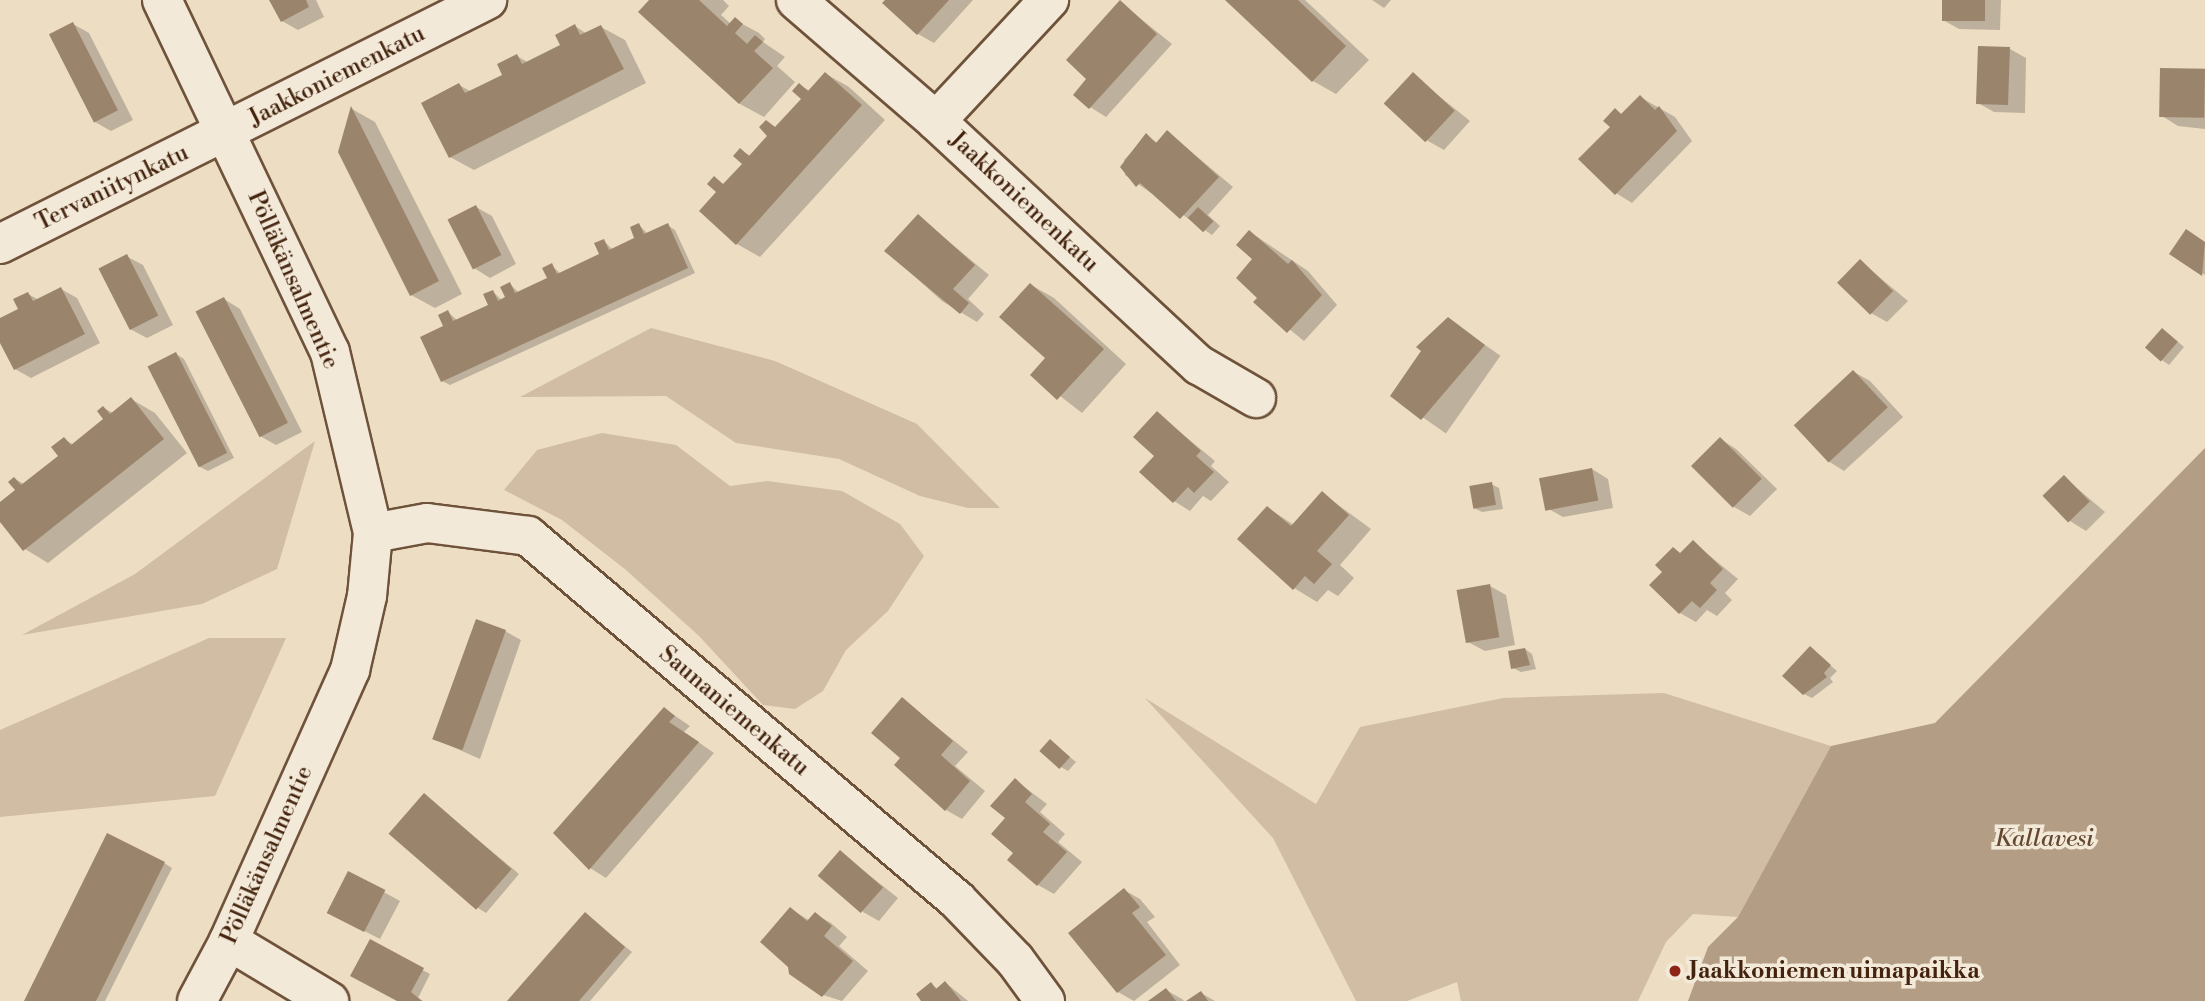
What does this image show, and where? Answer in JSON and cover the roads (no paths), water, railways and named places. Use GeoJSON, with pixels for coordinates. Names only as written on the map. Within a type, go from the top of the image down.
{"type":"FeatureCollection","features":[{"type":"Feature","properties":{"kind":"street","name":"Pölläkänsalmentie"},"geometry":{"type":"LineString","coordinates":[[162,0],[330,352],[373,533],[367,596],[350,670],[229,941],[197,1001]]}},
{"type":"Feature","properties":{"kind":"street","name":"Jaakkoniemenkatu"},"geometry":{"type":"LineString","coordinates":[[225,133],[487,0]]}},
{"type":"Feature","properties":{"kind":"street","name":"Jaakkoniemenkatu"},"geometry":{"type":"LineString","coordinates":[[796,0],[936,121],[1199,365],[1256,398]]}},
{"type":"Feature","properties":{"kind":"street"},"geometry":{"type":"LineString","coordinates":[[936,121],[1049,0]]}},
{"type":"Feature","properties":{"kind":"street","name":"Tervaniitynkatu"},"geometry":{"type":"LineString","coordinates":[[0,243],[225,133]]}},
{"type":"Feature","properties":{"kind":"street","name":"Saunaniemenkatu"},"geometry":{"type":"LineString","coordinates":[[373,533],[428,523],[528,536],[957,900],[1015,960],[1045,1001]]}},
{"type":"Feature","properties":{"kind":"street"},"geometry":{"type":"LineString","coordinates":[[229,941],[330,1001]]}},
{"type":"Feature","properties":{"kind":"water","name":"Kallavesi"},"geometry":{"type":"Polygon","coordinates":[[[2205,448],[2205,1001],[1688,1001],[1708,947],[1738,917],[1831,746],[1935,723],[2205,448]]]}},
{"type":"Feature","properties":{"kind":"place","name":"Jaakkoniemen uimapaikka"},"geometry":{"type":"Point","coordinates":[1675,971]}}]}
